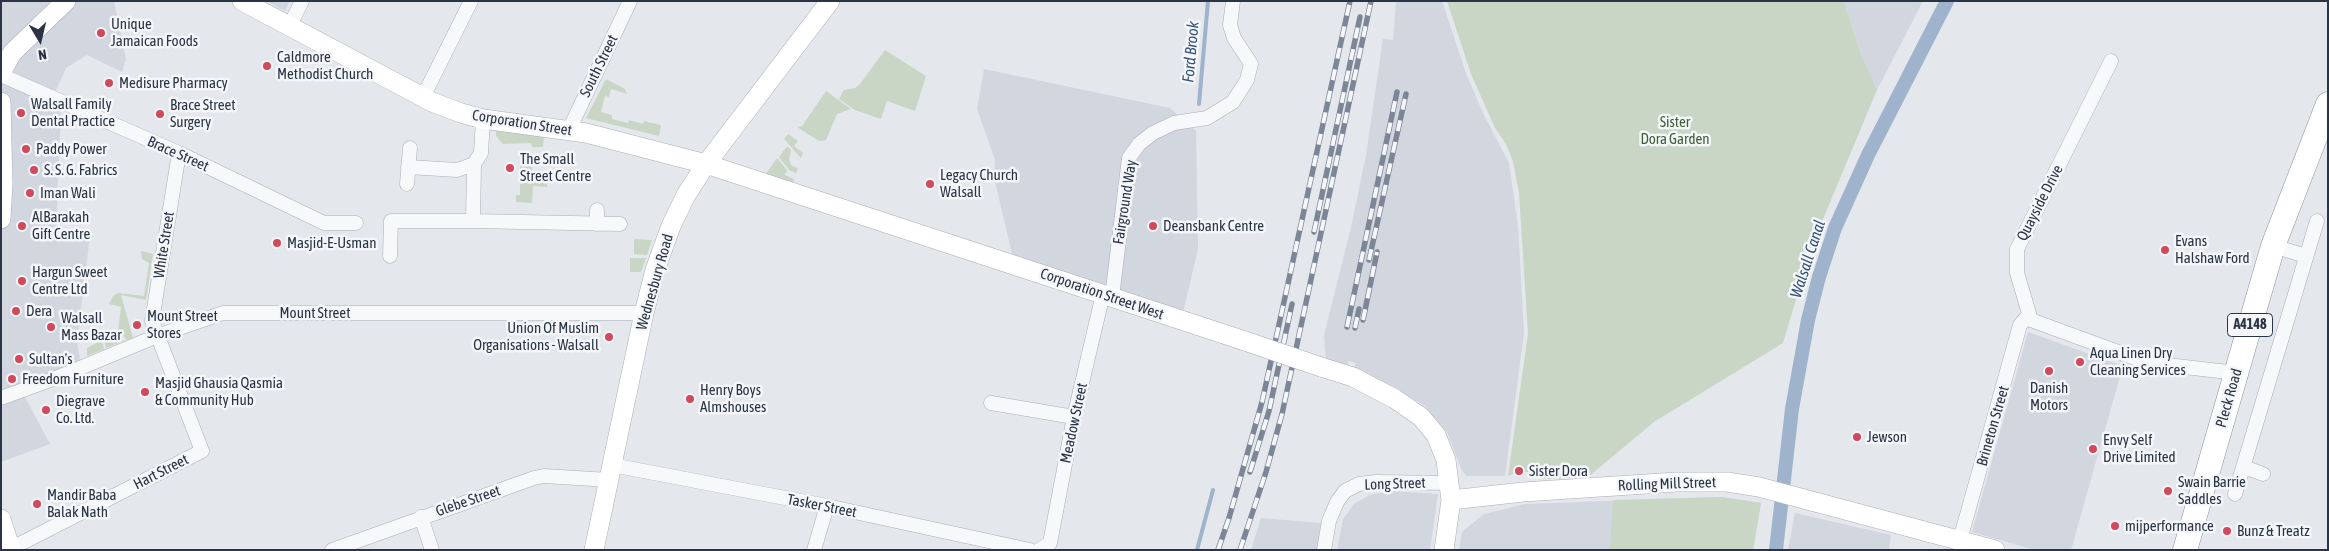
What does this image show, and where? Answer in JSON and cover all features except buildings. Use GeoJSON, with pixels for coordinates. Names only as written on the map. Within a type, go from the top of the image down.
{"type":"FeatureCollection","features":[{"type":"Feature","properties":{"kind":"highway","name":"Pleck Road"},"geometry":{"type":"LineString","coordinates":[[2185,550],[2273,246],[2328,105]]}},
{"type":"Feature","properties":{"kind":"street"},"geometry":{"type":"LineString","coordinates":[[1,74],[12,52],[66,1]]}},
{"type":"Feature","properties":{"kind":"street","name":"Corporation Street"},"geometry":{"type":"LineString","coordinates":[[242,1],[448,109],[483,119],[569,130],[706,164]]}},
{"type":"Feature","properties":{"kind":"street"},"geometry":{"type":"LineString","coordinates":[[289,26],[302,1]]}},
{"type":"Feature","properties":{"kind":"street"},"geometry":{"type":"LineString","coordinates":[[423,97],[471,1]]}},
{"type":"Feature","properties":{"kind":"street","name":"South Street"},"geometry":{"type":"LineString","coordinates":[[569,130],[630,1]]}},
{"type":"Feature","properties":{"kind":"street","name":"Wednesbury Road"},"geometry":{"type":"LineString","coordinates":[[594,550],[644,313],[655,270],[672,226],[686,195],[706,164],[830,1]]}},
{"type":"Feature","properties":{"kind":"street","name":"Fairground Way"},"geometry":{"type":"LineString","coordinates":[[1107,295],[1129,158],[1139,144],[1153,132],[1174,124],[1208,118],[1233,102],[1247,80],[1250,64],[1234,38],[1230,24],[1233,1]]}},
{"type":"Feature","properties":{"kind":"street","name":"Quayside Drive"},"geometry":{"type":"LineString","coordinates":[[2031,320],[2017,273],[2017,249],[2111,61]]}},
{"type":"Feature","properties":{"kind":"street","name":"Brace Street"},"geometry":{"type":"LineString","coordinates":[[1,74],[179,154],[324,223],[356,223]]}},
{"type":"Feature","properties":{"kind":"street"},"geometry":{"type":"LineString","coordinates":[[1,102],[1,219]]}},
{"type":"Feature","properties":{"kind":"street"},"geometry":{"type":"LineString","coordinates":[[473,221],[474,164],[481,153],[483,119]]}},
{"type":"Feature","properties":{"kind":"street"},"geometry":{"type":"LineString","coordinates":[[407,184],[410,148]]}},
{"type":"Feature","properties":{"kind":"street","name":"White Street"},"geometry":{"type":"LineString","coordinates":[[157,336],[152,321],[179,154]]}},
{"type":"Feature","properties":{"kind":"street"},"geometry":{"type":"LineString","coordinates":[[408,167],[457,170],[474,164]]}},
{"type":"Feature","properties":{"kind":"street","name":"Corporation Street West"},"geometry":{"type":"LineString","coordinates":[[706,164],[1353,377],[1395,399],[1420,417],[1436,435],[1446,460],[1451,492],[1444,550]]}},
{"type":"Feature","properties":{"kind":"street"},"geometry":{"type":"LineString","coordinates":[[390,256],[390,220],[538,223],[597,217],[620,224]]}},
{"type":"Feature","properties":{"kind":"street"},"geometry":{"type":"LineString","coordinates":[[2235,494],[2317,221]]}},
{"type":"Feature","properties":{"kind":"street"},"geometry":{"type":"LineString","coordinates":[[2273,246],[2306,256]]}},
{"type":"Feature","properties":{"kind":"street","name":"Meadow Street"},"geometry":{"type":"LineString","coordinates":[[1039,550],[1050,543],[1074,416],[1107,295]]}},
{"type":"Feature","properties":{"kind":"street","name":"Mount Street"},"geometry":{"type":"LineString","coordinates":[[1,398],[56,378],[157,336],[223,314],[644,313]]}},
{"type":"Feature","properties":{"kind":"street","name":"Brineton Street"},"geometry":{"type":"LineString","coordinates":[[1960,540],[2020,325],[2026,318],[2031,320]]}},
{"type":"Feature","properties":{"kind":"street"},"geometry":{"type":"LineString","coordinates":[[2031,320],[2140,360],[2237,374]]}},
{"type":"Feature","properties":{"kind":"street","name":"Hart Street"},"geometry":{"type":"LineString","coordinates":[[11,549],[202,451],[157,336]]}},
{"type":"Feature","properties":{"kind":"street"},"geometry":{"type":"LineString","coordinates":[[991,402],[1074,416]]}},
{"type":"Feature","properties":{"kind":"street"},"geometry":{"type":"LineString","coordinates":[[2244,467],[2263,474]]}},
{"type":"Feature","properties":{"kind":"street","name":"Tasker Street"},"geometry":{"type":"LineString","coordinates":[[611,473],[826,506],[1039,550]]}},
{"type":"Feature","properties":{"kind":"street","name":"Glebe Street"},"geometry":{"type":"LineString","coordinates":[[332,550],[421,517],[544,476],[611,473]]}},
{"type":"Feature","properties":{"kind":"street","name":"Rolling Mill Street"},"geometry":{"type":"LineString","coordinates":[[1451,492],[1523,492],[1690,481],[1727,482],[1759,487],[1995,550]]}},
{"type":"Feature","properties":{"kind":"street","name":"Long Street"},"geometry":{"type":"LineString","coordinates":[[1324,550],[1329,521],[1337,502],[1345,491],[1359,484],[1376,482],[1451,492]]}},
{"type":"Feature","properties":{"kind":"street"},"geometry":{"type":"LineString","coordinates":[[814,550],[826,506]]}},
{"type":"Feature","properties":{"kind":"street"},"geometry":{"type":"LineString","coordinates":[[421,517],[432,550]]}},
{"type":"Feature","properties":{"kind":"street"},"geometry":{"type":"LineString","coordinates":[[1,519],[11,549]]}},
{"type":"Feature","properties":{"kind":"shaded area"},"geometry":{"type":"Polygon","coordinates":[[[1,1],[114,1],[126,59],[122,72],[87,55],[66,68],[50,104],[61,110],[56,231],[90,236],[77,340],[80,361],[19,386],[50,444],[1,462],[1,1]]]}},
{"type":"Feature","properties":{"kind":"shaded area"},"geometry":{"type":"Polygon","coordinates":[[[266,1],[290,1],[285,11],[266,1]]]}},
{"type":"Feature","properties":{"kind":"shaded area"},"geometry":{"type":"Polygon","coordinates":[[[1396,1],[1442,1],[1467,76],[1483,113],[1509,163],[1518,225],[1524,333],[1505,476],[1467,476],[1462,471],[1447,432],[1425,406],[1396,388],[1353,372],[1356,363],[1349,361],[1346,369],[1326,361],[1324,335],[1352,223],[1366,155],[1383,39],[1393,40],[1396,1]]]}},
{"type":"Feature","properties":{"kind":"shaded area"},"geometry":{"type":"Polygon","coordinates":[[[1844,1],[1923,1],[1877,90],[1860,51],[1844,1]]]}},
{"type":"Feature","properties":{"kind":"shaded area"},"geometry":{"type":"Polygon","coordinates":[[[984,69],[1170,108],[1196,131],[1198,249],[1183,312],[1012,254],[994,177],[995,160],[977,109],[984,69]]]}},
{"type":"Feature","properties":{"kind":"shaded area"},"geometry":{"type":"Polygon","coordinates":[[[2028,332],[2123,366],[2071,550],[2035,550],[1972,532],[2028,332]]]}},
{"type":"Feature","properties":{"kind":"shaded area"},"geometry":{"type":"Polygon","coordinates":[[[1391,491],[1438,494],[1430,550],[1337,550],[1343,519],[1355,503],[1370,495],[1391,491]]]}},
{"type":"Feature","properties":{"kind":"shaded area"},"geometry":{"type":"Polygon","coordinates":[[[1721,497],[1761,503],[1753,550],[1459,550],[1462,532],[1484,514],[1525,504],[1721,497]]]}},
{"type":"Feature","properties":{"kind":"shaded area"},"geometry":{"type":"Polygon","coordinates":[[[1795,513],[1891,535],[1889,550],[1788,550],[1795,513]]]}},
{"type":"Feature","properties":{"kind":"shaded area"},"geometry":{"type":"Polygon","coordinates":[[[1261,518],[1321,523],[1317,550],[1251,550],[1261,518]]]}},
{"type":"Feature","properties":{"kind":"green space","name":"Sister Dora Garden"},"geometry":{"type":"Polygon","coordinates":[[[1447,1],[1844,1],[1860,51],[1877,90],[1813,243],[1783,343],[1654,422],[1588,477],[1545,479],[1536,473],[1519,471],[1508,476],[1528,334],[1519,193],[1513,162],[1506,144],[1495,128],[1471,74],[1447,1]]]}},
{"type":"Feature","properties":{"kind":"green space"},"geometry":{"type":"Polygon","coordinates":[[[885,50],[926,76],[915,111],[887,101],[881,119],[855,110],[839,99],[844,90],[855,88],[860,84],[885,50]]]}},
{"type":"Feature","properties":{"kind":"green space"},"geometry":{"type":"Polygon","coordinates":[[[606,79],[625,89],[627,94],[611,89],[609,97],[605,96],[601,112],[612,115],[612,119],[628,123],[629,120],[643,124],[644,121],[661,125],[659,136],[586,118],[606,79]]]}},
{"type":"Feature","properties":{"kind":"green space"},"geometry":{"type":"Polygon","coordinates":[[[826,91],[851,109],[837,114],[826,140],[819,141],[797,127],[802,126],[826,91]]]}},
{"type":"Feature","properties":{"kind":"green space"},"geometry":{"type":"Polygon","coordinates":[[[496,131],[544,136],[543,147],[532,147],[531,143],[503,144],[496,136],[496,131]]]}},
{"type":"Feature","properties":{"kind":"green space"},"geometry":{"type":"Polygon","coordinates":[[[788,134],[798,141],[794,146],[803,153],[801,158],[784,139],[788,134]]]}},
{"type":"Feature","properties":{"kind":"green space"},"geometry":{"type":"Polygon","coordinates":[[[787,146],[791,150],[789,160],[792,166],[798,168],[796,173],[789,170],[779,157],[787,146]]]}},
{"type":"Feature","properties":{"kind":"green space"},"geometry":{"type":"Polygon","coordinates":[[[777,158],[787,170],[785,175],[794,179],[793,184],[765,175],[777,158]]]}},
{"type":"Feature","properties":{"kind":"green space"},"geometry":{"type":"Polygon","coordinates":[[[520,164],[532,165],[532,175],[542,176],[547,179],[547,187],[533,186],[532,203],[516,202],[516,195],[520,195],[520,164]]]}},
{"type":"Feature","properties":{"kind":"green space"},"geometry":{"type":"Polygon","coordinates":[[[634,239],[652,240],[647,255],[634,254],[634,239]]]}},
{"type":"Feature","properties":{"kind":"green space"},"geometry":{"type":"Polygon","coordinates":[[[141,251],[153,254],[146,300],[121,295],[133,338],[127,340],[118,332],[121,307],[109,304],[113,296],[118,293],[144,296],[149,263],[142,259],[141,251]]]}},
{"type":"Feature","properties":{"kind":"green space"},"geometry":{"type":"Polygon","coordinates":[[[630,258],[646,258],[641,272],[630,272],[630,258]]]}},
{"type":"Feature","properties":{"kind":"green space"},"geometry":{"type":"Polygon","coordinates":[[[116,335],[124,341],[106,348],[104,339],[116,335]]]}},
{"type":"Feature","properties":{"kind":"green space"},"geometry":{"type":"Polygon","coordinates":[[[102,340],[104,349],[87,356],[87,348],[102,340]]]}},
{"type":"Feature","properties":{"kind":"green space"},"geometry":{"type":"Polygon","coordinates":[[[1721,497],[1761,503],[1753,550],[1610,550],[1613,500],[1721,497]]]}},
{"type":"Feature","properties":{"kind":"waterway","name":"Ford Brook"},"geometry":{"type":"LineString","coordinates":[[1199,104],[1208,1]]}},
{"type":"Feature","properties":{"kind":"waterway","name":"Walsall Canal"},"geometry":{"type":"LineString","coordinates":[[1776,550],[1792,409],[1808,320],[1819,277],[1835,228],[1868,155],[1947,1]]}},
{"type":"Feature","properties":{"kind":"waterway","name":"Ford Brook"},"geometry":{"type":"LineString","coordinates":[[1197,550],[1213,490]]}},
{"type":"Feature","properties":{"kind":"railway"},"geometry":{"type":"LineString","coordinates":[[1218,550],[1262,402],[1350,1]]}},
{"type":"Feature","properties":{"kind":"railway"},"geometry":{"type":"LineString","coordinates":[[1240,550],[1266,472],[1282,414],[1371,1]]}},
{"type":"Feature","properties":{"kind":"railway"},"geometry":{"type":"LineString","coordinates":[[1314,232],[1360,17]]}},
{"type":"Feature","properties":{"kind":"railway"},"geometry":{"type":"LineString","coordinates":[[1347,327],[1397,92]]}},
{"type":"Feature","properties":{"kind":"railway"},"geometry":{"type":"LineString","coordinates":[[1369,260],[1406,94]]}},
{"type":"Feature","properties":{"kind":"railway"},"geometry":{"type":"LineString","coordinates":[[1363,320],[1377,252]]}},
{"type":"Feature","properties":{"kind":"railway"},"geometry":{"type":"LineString","coordinates":[[1250,472],[1269,411],[1292,304]]}},
{"type":"Feature","properties":{"kind":"railway"},"geometry":{"type":"LineString","coordinates":[[1355,328],[1359,309]]}},
{"type":"Feature","properties":{"kind":"place","name":"Unique Jamaican Foods"},"geometry":{"type":"Point","coordinates":[101,33]}},
{"type":"Feature","properties":{"kind":"place","name":"Caldmore Methodist Church"},"geometry":{"type":"Point","coordinates":[267,66]}},
{"type":"Feature","properties":{"kind":"place","name":"Medisure Pharmacy"},"geometry":{"type":"Point","coordinates":[109,83]}},
{"type":"Feature","properties":{"kind":"place","name":"Walsall Family Dental Practice"},"geometry":{"type":"Point","coordinates":[21,113]}},
{"type":"Feature","properties":{"kind":"place","name":"Brace Street Surgery"},"geometry":{"type":"Point","coordinates":[160,114]}},
{"type":"Feature","properties":{"kind":"place","name":"Paddy Power"},"geometry":{"type":"Point","coordinates":[26,149]}},
{"type":"Feature","properties":{"kind":"place","name":"The Small Street Centre"},"geometry":{"type":"Point","coordinates":[510,168]}},
{"type":"Feature","properties":{"kind":"place","name":"S. S. G. Fabrics"},"geometry":{"type":"Point","coordinates":[34,170]}},
{"type":"Feature","properties":{"kind":"place","name":"Legacy Church Walsall"},"geometry":{"type":"Point","coordinates":[930,184]}},
{"type":"Feature","properties":{"kind":"place","name":"Iman Wali"},"geometry":{"type":"Point","coordinates":[30,193]}},
{"type":"Feature","properties":{"kind":"place","name":"AlBarakah Gift Centre"},"geometry":{"type":"Point","coordinates":[22,226]}},
{"type":"Feature","properties":{"kind":"place","name":"Deansbank Centre"},"geometry":{"type":"Point","coordinates":[1153,226]}},
{"type":"Feature","properties":{"kind":"place","name":"Masjid-E-Usman"},"geometry":{"type":"Point","coordinates":[277,243]}},
{"type":"Feature","properties":{"kind":"place","name":"Evans Halshaw Ford"},"geometry":{"type":"Point","coordinates":[2165,250]}},
{"type":"Feature","properties":{"kind":"place","name":"Hargun Sweet Centre Ltd"},"geometry":{"type":"Point","coordinates":[22,281]}},
{"type":"Feature","properties":{"kind":"place","name":"Dera"},"geometry":{"type":"Point","coordinates":[16,311]}},
{"type":"Feature","properties":{"kind":"place","name":"Mount Street Stores"},"geometry":{"type":"Point","coordinates":[137,325]}},
{"type":"Feature","properties":{"kind":"place","name":"Walsall Mass Bazar"},"geometry":{"type":"Point","coordinates":[51,327]}},
{"type":"Feature","properties":{"kind":"place","name":"Union Of Muslim Organisations - Walsall"},"geometry":{"type":"Point","coordinates":[609,337]}},
{"type":"Feature","properties":{"kind":"place","name":"Sultan's"},"geometry":{"type":"Point","coordinates":[19,359]}},
{"type":"Feature","properties":{"kind":"place","name":"Aqua Linen Dry Cleaning Services"},"geometry":{"type":"Point","coordinates":[2080,362]}},
{"type":"Feature","properties":{"kind":"place","name":"Danish Motors"},"geometry":{"type":"Point","coordinates":[2049,371]}},
{"type":"Feature","properties":{"kind":"place","name":"Freedom Furniture"},"geometry":{"type":"Point","coordinates":[12,379]}},
{"type":"Feature","properties":{"kind":"place","name":"Masjid Ghausia Qasmia & Community Hub"},"geometry":{"type":"Point","coordinates":[145,392]}},
{"type":"Feature","properties":{"kind":"place","name":"Henry Boys Almshouses"},"geometry":{"type":"Point","coordinates":[690,399]}},
{"type":"Feature","properties":{"kind":"place","name":"Diegrave Co. Ltd."},"geometry":{"type":"Point","coordinates":[46,410]}},
{"type":"Feature","properties":{"kind":"place","name":"Jewson"},"geometry":{"type":"Point","coordinates":[1857,437]}},
{"type":"Feature","properties":{"kind":"place","name":"Envy Self Drive Limited"},"geometry":{"type":"Point","coordinates":[2093,449]}},
{"type":"Feature","properties":{"kind":"place","name":"Sister Dora"},"geometry":{"type":"Point","coordinates":[1519,471]}},
{"type":"Feature","properties":{"kind":"place","name":"Swain Barrie Saddles"},"geometry":{"type":"Point","coordinates":[2168,491]}},
{"type":"Feature","properties":{"kind":"place","name":"Mandir Baba Balak Nath"},"geometry":{"type":"Point","coordinates":[37,504]}},
{"type":"Feature","properties":{"kind":"place","name":"mijperformance"},"geometry":{"type":"Point","coordinates":[2115,526]}},
{"type":"Feature","properties":{"kind":"place","name":"Bunz & Treatz"},"geometry":{"type":"Point","coordinates":[2227,531]}}]}
